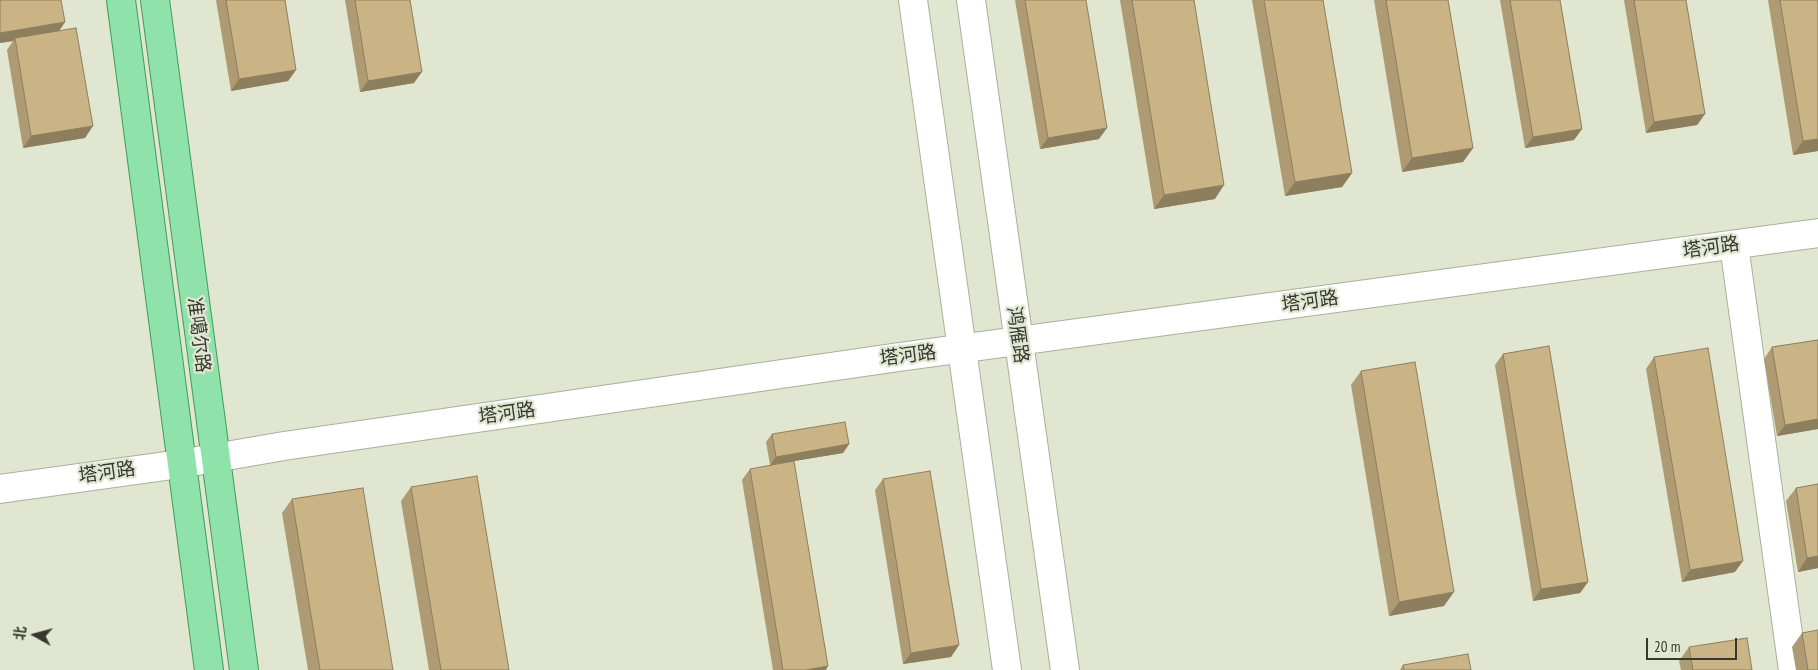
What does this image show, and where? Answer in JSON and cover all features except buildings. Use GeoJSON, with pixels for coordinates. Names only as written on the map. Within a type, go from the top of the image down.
{"type":"FeatureCollection","features":[{"type":"Feature","properties":{"kind":"main road","name":"准噶尔路"},"geometry":{"type":"LineString","coordinates":[[121,0],[180,464],[209,670]]}},
{"type":"Feature","properties":{"kind":"main road","name":"准噶尔路"},"geometry":{"type":"LineString","coordinates":[[155,0],[244,670]]}},
{"type":"Feature","properties":{"kind":"street"},"geometry":{"type":"LineString","coordinates":[[913,0],[1007,670]]}},
{"type":"Feature","properties":{"kind":"street","name":"鸿雁路"},"geometry":{"type":"LineString","coordinates":[[970,0],[1064,670]]}},
{"type":"Feature","properties":{"kind":"street","name":"塔河路"},"geometry":{"type":"LineString","coordinates":[[0,489],[962,349],[1818,233]]}},
{"type":"Feature","properties":{"kind":"street"},"geometry":{"type":"LineString","coordinates":[[1734,245],[1793,670]]}}]}
